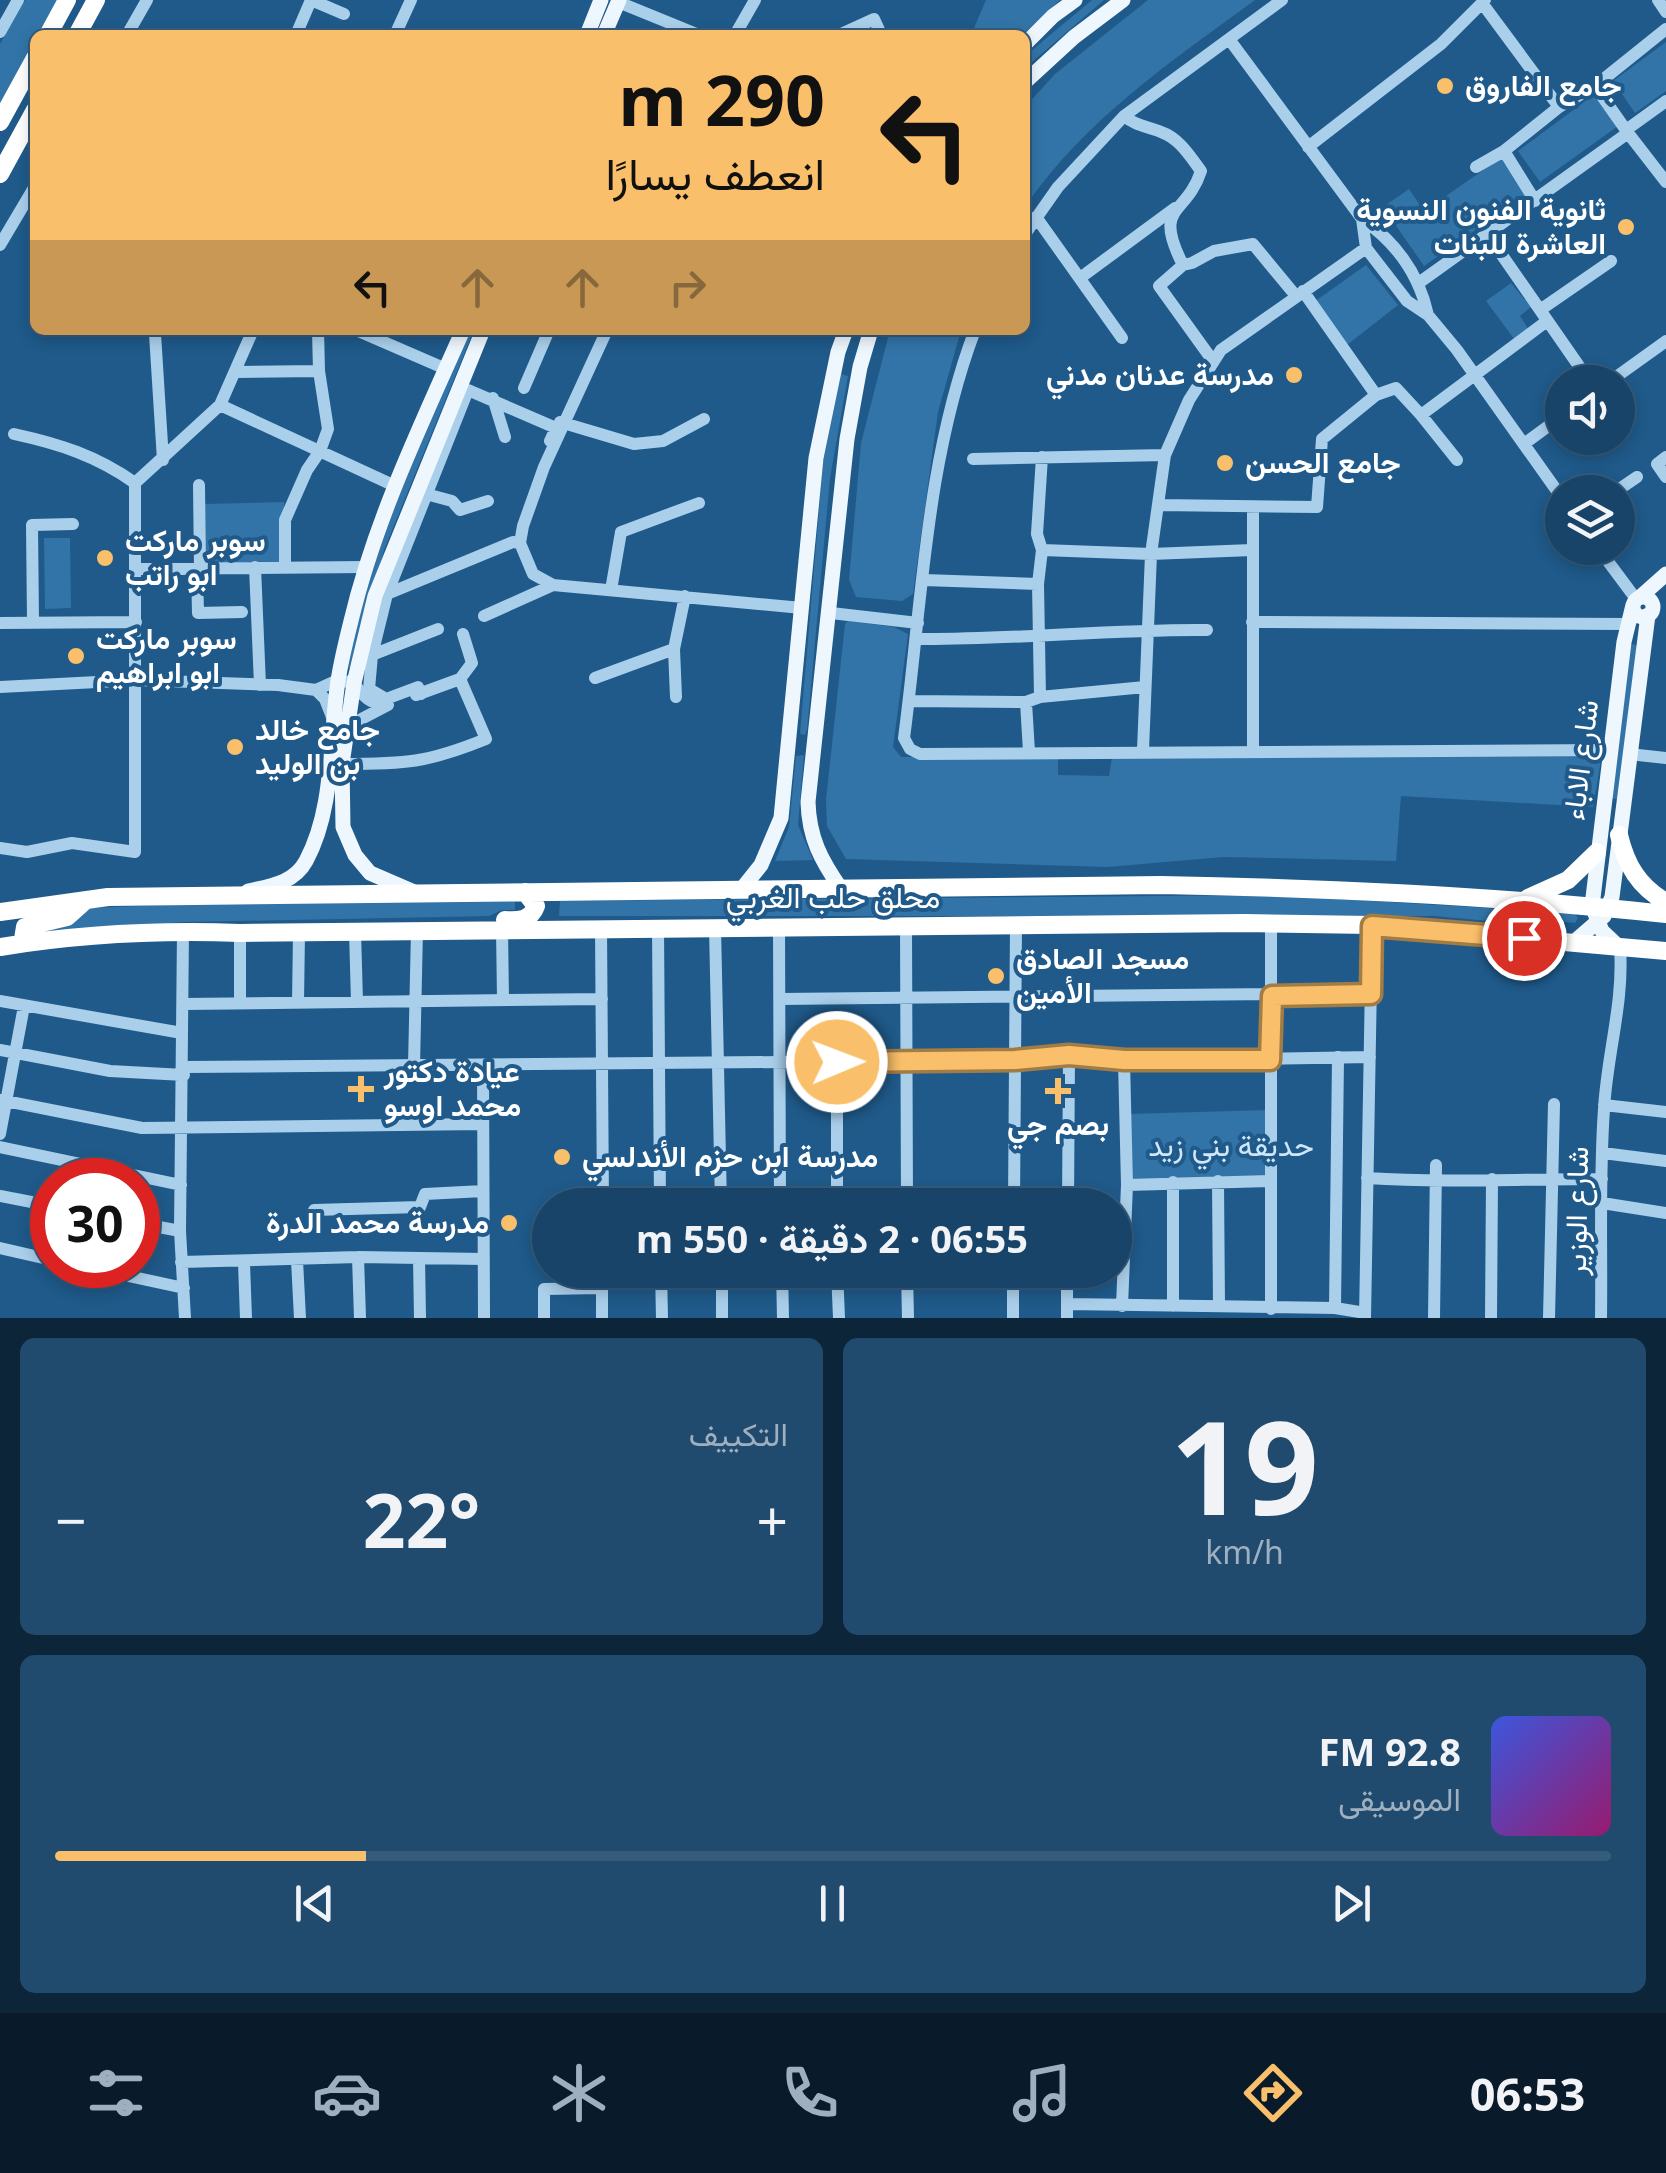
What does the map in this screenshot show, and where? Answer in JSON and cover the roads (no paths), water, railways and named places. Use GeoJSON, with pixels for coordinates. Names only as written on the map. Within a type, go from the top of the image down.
{"type":"FeatureCollection","features":[{"type":"Feature","properties":{"kind":"highway"},"geometry":{"type":"LineString","coordinates":[[51,30],[67,0]]}},
{"type":"Feature","properties":{"kind":"highway"},"geometry":{"type":"LineString","coordinates":[[79,30],[96,0]]}},
{"type":"Feature","properties":{"kind":"highway"},"geometry":{"type":"LineString","coordinates":[[0,122],[30,67]]}},
{"type":"Feature","properties":{"kind":"highway"},"geometry":{"type":"LineString","coordinates":[[0,174],[30,119]]}},
{"type":"Feature","properties":{"kind":"highway"},"geometry":{"type":"LineString","coordinates":[[1619,836],[1634,876],[1666,902]]}},
{"type":"Feature","properties":{"kind":"highway"},"geometry":{"type":"LineString","coordinates":[[1518,901],[1556,888],[1579,872],[1597,852]]}},
{"type":"Feature","properties":{"kind":"highway","name":"محلق حلب الغربي"},"geometry":{"type":"LineString","coordinates":[[0,912],[86,900],[232,895],[1161,885],[1328,888],[1518,901],[1599,912],[1666,914]]}},
{"type":"Feature","properties":{"kind":"highway"},"geometry":{"type":"LineString","coordinates":[[466,930],[492,922],[520,921],[536,906],[525,892]]}},
{"type":"Feature","properties":{"kind":"highway"},"geometry":{"type":"LineString","coordinates":[[36,942],[23,940],[25,926],[67,917],[86,900]]}},
{"type":"Feature","properties":{"kind":"highway","name":"محلق حلب الغربي"},"geometry":{"type":"LineString","coordinates":[[0,947],[183,931],[1016,924],[1372,926],[1666,951]]}},
{"type":"Feature","properties":{"kind":"main road"},"geometry":{"type":"LineString","coordinates":[[1030,39],[1075,0]]}},
{"type":"Feature","properties":{"kind":"main road"},"geometry":{"type":"LineString","coordinates":[[1030,77],[1123,0]]}},
{"type":"Feature","properties":{"kind":"main road"},"geometry":{"type":"LineString","coordinates":[[591,30],[613,1]]}},
{"type":"Feature","properties":{"kind":"main road"},"geometry":{"type":"LineString","coordinates":[[605,30],[613,1]]}},
{"type":"Feature","properties":{"kind":"main road"},"geometry":{"type":"LineString","coordinates":[[232,895],[286,882],[304,865],[316,838],[341,724],[365,566],[461,335]]}},
{"type":"Feature","properties":{"kind":"main road"},"geometry":{"type":"LineString","coordinates":[[346,682],[375,596],[480,335]]}},
{"type":"Feature","properties":{"kind":"main road"},"geometry":{"type":"LineString","coordinates":[[742,890],[761,864],[781,818],[816,458],[844,335]]}},
{"type":"Feature","properties":{"kind":"main road"},"geometry":{"type":"LineString","coordinates":[[841,889],[825,866],[808,828],[808,802],[848,439],[870,335]]}},
{"type":"Feature","properties":{"kind":"main road"},"geometry":{"type":"LineString","coordinates":[[836,362],[860,368]]}},
{"type":"Feature","properties":{"kind":"main road","name":"شارع الاباء"},"geometry":{"type":"LineString","coordinates":[[1599,912],[1597,852],[1627,624],[1665,579]]}},
{"type":"Feature","properties":{"kind":"main road","name":"شارع الاباء"},"geometry":{"type":"LineString","coordinates":[[1599,912],[1619,836],[1646,603]]}},
{"type":"Feature","properties":{"kind":"main road"},"geometry":{"type":"LineString","coordinates":[[1624,642],[1636,638],[1643,643]]}},
{"type":"Feature","properties":{"kind":"main road"},"geometry":{"type":"LineString","coordinates":[[341,724],[343,827],[355,855],[370,874],[418,894]]}},
{"type":"Feature","properties":{"kind":"main road"},"geometry":{"type":"LineString","coordinates":[[1602,808],[1622,810]]}},
{"type":"Feature","properties":{"kind":"main road"},"geometry":{"type":"LineString","coordinates":[[1574,942],[1599,912],[1620,948]]}},
{"type":"Feature","properties":{"kind":"street"},"geometry":{"type":"LineString","coordinates":[[0,32],[18,0]]}},
{"type":"Feature","properties":{"kind":"street"},"geometry":{"type":"LineString","coordinates":[[130,30],[147,0]]}},
{"type":"Feature","properties":{"kind":"street"},"geometry":{"type":"LineString","coordinates":[[298,30],[311,0],[344,14]]}},
{"type":"Feature","properties":{"kind":"street"},"geometry":{"type":"LineString","coordinates":[[397,30],[411,0]]}},
{"type":"Feature","properties":{"kind":"street"},"geometry":{"type":"LineString","coordinates":[[738,30],[756,0]]}},
{"type":"Feature","properties":{"kind":"street"},"geometry":{"type":"LineString","coordinates":[[1030,226],[1086,155],[1124,116],[1282,0]]}},
{"type":"Feature","properties":{"kind":"street"},"geometry":{"type":"LineString","coordinates":[[1658,0],[1666,12]]}},
{"type":"Feature","properties":{"kind":"street"},"geometry":{"type":"LineString","coordinates":[[613,1],[686,30]]}},
{"type":"Feature","properties":{"kind":"street"},"geometry":{"type":"LineString","coordinates":[[1308,147],[1441,44],[1483,2],[1558,107]]}},
{"type":"Feature","properties":{"kind":"street"},"geometry":{"type":"LineString","coordinates":[[850,30],[874,19],[879,30]]}},
{"type":"Feature","properties":{"kind":"street"},"geometry":{"type":"LineString","coordinates":[[1476,167],[1504,151],[1558,107],[1595,86],[1666,29]]}},
{"type":"Feature","properties":{"kind":"street"},"geometry":{"type":"LineString","coordinates":[[1229,39],[1362,219],[1383,234],[1420,282],[1428,316]]}},
{"type":"Feature","properties":{"kind":"street"},"geometry":{"type":"LineString","coordinates":[[1595,86],[1666,182]]}},
{"type":"Feature","properties":{"kind":"street"},"geometry":{"type":"LineString","coordinates":[[1420,282],[1666,101]]}},
{"type":"Feature","properties":{"kind":"street"},"geometry":{"type":"LineString","coordinates":[[1080,278],[1175,208],[1197,182],[1201,171],[1185,148],[1164,132],[1135,125],[1124,116]]}},
{"type":"Feature","properties":{"kind":"street"},"geometry":{"type":"LineString","coordinates":[[1504,151],[1535,201]]}},
{"type":"Feature","properties":{"kind":"street"},"geometry":{"type":"LineString","coordinates":[[0,244],[30,194]]}},
{"type":"Feature","properties":{"kind":"street"},"geometry":{"type":"LineString","coordinates":[[1175,208],[1169,237],[1183,265]]}},
{"type":"Feature","properties":{"kind":"street"},"geometry":{"type":"LineString","coordinates":[[1036,217],[1122,338]]}},
{"type":"Feature","properties":{"kind":"street"},"geometry":{"type":"LineString","coordinates":[[1362,219],[1366,248],[1406,301],[1428,316],[1546,475]]}},
{"type":"Feature","properties":{"kind":"street"},"geometry":{"type":"LineString","coordinates":[[1488,235],[1578,365]]}},
{"type":"Feature","properties":{"kind":"street"},"geometry":{"type":"LineString","coordinates":[[1213,360],[1159,286],[1183,265],[1214,251],[1253,244],[1299,293],[1376,395]]}},
{"type":"Feature","properties":{"kind":"street"},"geometry":{"type":"LineString","coordinates":[[1144,750],[1152,554],[1166,455],[1188,400],[1221,350],[1366,248]]}},
{"type":"Feature","properties":{"kind":"street"},"geometry":{"type":"LineString","coordinates":[[1420,415],[1475,376],[1611,261]]}},
{"type":"Feature","properties":{"kind":"street"},"geometry":{"type":"LineString","coordinates":[[155,335],[163,460]]}},
{"type":"Feature","properties":{"kind":"street"},"geometry":{"type":"LineString","coordinates":[[135,484],[220,406],[251,335]]}},
{"type":"Feature","properties":{"kind":"street"},"geometry":{"type":"LineString","coordinates":[[285,567],[285,520],[328,429],[318,371],[318,335]]}},
{"type":"Feature","properties":{"kind":"street"},"geometry":{"type":"LineString","coordinates":[[368,335],[446,369]]}},
{"type":"Feature","properties":{"kind":"street"},"geometry":{"type":"LineString","coordinates":[[524,388],[546,335]]}},
{"type":"Feature","properties":{"kind":"street"},"geometry":{"type":"LineString","coordinates":[[601,335],[566,425],[539,479],[520,543],[533,574],[553,586],[802,608]]}},
{"type":"Feature","properties":{"kind":"street"},"geometry":{"type":"LineString","coordinates":[[973,335],[948,417],[924,580],[904,738],[913,752],[1610,750]]}},
{"type":"Feature","properties":{"kind":"street"},"geometry":{"type":"LineString","coordinates":[[1633,365],[1666,342]]}},
{"type":"Feature","properties":{"kind":"street"},"geometry":{"type":"LineString","coordinates":[[236,372],[318,371]]}},
{"type":"Feature","properties":{"kind":"street"},"geometry":{"type":"LineString","coordinates":[[462,377],[556,428],[538,468],[539,479]]}},
{"type":"Feature","properties":{"kind":"street"},"geometry":{"type":"LineString","coordinates":[[1160,505],[1316,507],[1322,439],[1376,395],[1396,388],[1457,460]]}},
{"type":"Feature","properties":{"kind":"street"},"geometry":{"type":"LineString","coordinates":[[420,694],[418,687],[386,699],[370,689],[372,655],[387,594],[468,390],[634,444],[662,441],[704,419]]}},
{"type":"Feature","properties":{"kind":"street"},"geometry":{"type":"LineString","coordinates":[[493,395],[505,437]]}},
{"type":"Feature","properties":{"kind":"street"},"geometry":{"type":"LineString","coordinates":[[220,406],[395,486]]}},
{"type":"Feature","properties":{"kind":"street"},"geometry":{"type":"LineString","coordinates":[[1524,444],[1545,429]]}},
{"type":"Feature","properties":{"kind":"street"},"geometry":{"type":"LineString","coordinates":[[14,434],[68,446],[108,464],[135,484]]}},
{"type":"Feature","properties":{"kind":"street"},"geometry":{"type":"LineString","coordinates":[[973,458],[1166,455]]}},
{"type":"Feature","properties":{"kind":"street"},"geometry":{"type":"LineString","coordinates":[[1029,752],[1040,636],[1038,584],[1042,550],[1037,534],[1042,457]]}},
{"type":"Feature","properties":{"kind":"street"},"geometry":{"type":"LineString","coordinates":[[1666,458],[1657,464],[1666,477]]}},
{"type":"Feature","properties":{"kind":"street"},"geometry":{"type":"LineString","coordinates":[[0,848],[26,852],[72,843],[136,852],[135,484]]}},
{"type":"Feature","properties":{"kind":"street"},"geometry":{"type":"LineString","coordinates":[[198,485],[198,614],[242,612]]}},
{"type":"Feature","properties":{"kind":"street"},"geometry":{"type":"LineString","coordinates":[[426,494],[452,501],[460,510],[488,502]]}},
{"type":"Feature","properties":{"kind":"street"},"geometry":{"type":"LineString","coordinates":[[611,590],[621,532],[699,502]]}},
{"type":"Feature","properties":{"kind":"street"},"geometry":{"type":"LineString","coordinates":[[1253,750],[1254,507]]}},
{"type":"Feature","properties":{"kind":"street"},"geometry":{"type":"LineString","coordinates":[[33,621],[32,525],[73,524]]}},
{"type":"Feature","properties":{"kind":"street"},"geometry":{"type":"LineString","coordinates":[[387,594],[513,542],[520,543]]}},
{"type":"Feature","properties":{"kind":"street"},"geometry":{"type":"LineString","coordinates":[[1042,550],[1152,554],[1252,550]]}},
{"type":"Feature","properties":{"kind":"street"},"geometry":{"type":"LineString","coordinates":[[1613,565],[1646,603]]}},
{"type":"Feature","properties":{"kind":"street"},"geometry":{"type":"LineString","coordinates":[[137,569],[365,566]]}},
{"type":"Feature","properties":{"kind":"street"},"geometry":{"type":"LineString","coordinates":[[256,567],[260,684]]}},
{"type":"Feature","properties":{"kind":"street"},"geometry":{"type":"LineString","coordinates":[[924,580],[1038,584]]}},
{"type":"Feature","properties":{"kind":"street"},"geometry":{"type":"LineString","coordinates":[[484,616],[553,586]]}},
{"type":"Feature","properties":{"kind":"street"},"geometry":{"type":"LineString","coordinates":[[676,697],[674,649],[685,596]]}},
{"type":"Feature","properties":{"kind":"street"},"geometry":{"type":"LineString","coordinates":[[831,613],[918,623]]}},
{"type":"Feature","properties":{"kind":"street"},"geometry":{"type":"LineString","coordinates":[[0,622],[136,622]]}},
{"type":"Feature","properties":{"kind":"street"},"geometry":{"type":"LineString","coordinates":[[1252,622],[1627,624]]}},
{"type":"Feature","properties":{"kind":"street"},"geometry":{"type":"LineString","coordinates":[[372,655],[438,629]]}},
{"type":"Feature","properties":{"kind":"street"},"geometry":{"type":"LineString","coordinates":[[916,639],[1207,630]]}},
{"type":"Feature","properties":{"kind":"street"},"geometry":{"type":"LineString","coordinates":[[316,690],[341,724],[460,679],[472,663],[463,634]]}},
{"type":"Feature","properties":{"kind":"street"},"geometry":{"type":"LineString","coordinates":[[595,678],[674,649]]}},
{"type":"Feature","properties":{"kind":"street"},"geometry":{"type":"LineString","coordinates":[[342,764],[404,764],[441,757],[486,739],[460,679]]}},
{"type":"Feature","properties":{"kind":"street"},"geometry":{"type":"LineString","coordinates":[[0,687],[136,680],[316,690],[346,682],[374,704],[386,706]]}},
{"type":"Feature","properties":{"kind":"street"},"geometry":{"type":"LineString","coordinates":[[909,700],[1033,699],[1145,687]]}},
{"type":"Feature","properties":{"kind":"street"},"geometry":{"type":"LineString","coordinates":[[788,745],[814,748]]}},
{"type":"Feature","properties":{"kind":"street"},"geometry":{"type":"LineString","coordinates":[[1629,754],[1666,758]]}},
{"type":"Feature","properties":{"kind":"street"},"geometry":{"type":"LineString","coordinates":[[1014,1188],[1016,924]]}},
{"type":"Feature","properties":{"kind":"street"},"geometry":{"type":"LineString","coordinates":[[906,925],[907,1188]]}},
{"type":"Feature","properties":{"kind":"street"},"geometry":{"type":"LineString","coordinates":[[1270,1309],[1271,925]]}},
{"type":"Feature","properties":{"kind":"street"},"geometry":{"type":"LineString","coordinates":[[779,926],[780,1188]]}},
{"type":"Feature","properties":{"kind":"street"},"geometry":{"type":"LineString","coordinates":[[1067,1311],[1122,1306],[1219,1306],[1335,1308],[1365,1316],[1372,926]]}},
{"type":"Feature","properties":{"kind":"street"},"geometry":{"type":"LineString","coordinates":[[715,927],[720,1188]]}},
{"type":"Feature","properties":{"kind":"street"},"geometry":{"type":"LineString","coordinates":[[601,928],[603,1188]]}},
{"type":"Feature","properties":{"kind":"street"},"geometry":{"type":"LineString","coordinates":[[658,928],[660,1188]]}},
{"type":"Feature","properties":{"kind":"street"},"geometry":{"type":"LineString","coordinates":[[502,929],[503,1000]]}},
{"type":"Feature","properties":{"kind":"street"},"geometry":{"type":"LineString","coordinates":[[414,1066],[416,930]]}},
{"type":"Feature","properties":{"kind":"street"},"geometry":{"type":"LineString","coordinates":[[183,931],[180,1231],[185,1318]]}},
{"type":"Feature","properties":{"kind":"street"},"geometry":{"type":"LineString","coordinates":[[355,931],[358,1002]]}},
{"type":"Feature","properties":{"kind":"street"},"geometry":{"type":"LineString","coordinates":[[298,1003],[299,932]]}},
{"type":"Feature","properties":{"kind":"street"},"geometry":{"type":"LineString","coordinates":[[240,933],[240,1003]]}},
{"type":"Feature","properties":{"kind":"street","name":"شارع الوزير"},"geometry":{"type":"LineString","coordinates":[[1601,1318],[1604,1106],[1622,977],[1620,948]]}},
{"type":"Feature","properties":{"kind":"street"},"geometry":{"type":"LineString","coordinates":[[780,999],[1371,994]]}},
{"type":"Feature","properties":{"kind":"street"},"geometry":{"type":"LineString","coordinates":[[183,1004],[602,999]]}},
{"type":"Feature","properties":{"kind":"street"},"geometry":{"type":"LineString","coordinates":[[0,1001],[182,1033]]}},
{"type":"Feature","properties":{"kind":"street"},"geometry":{"type":"LineString","coordinates":[[0,1134],[3,1100],[24,1006]]}},
{"type":"Feature","properties":{"kind":"street"},"geometry":{"type":"LineString","coordinates":[[0,1050],[110,1071],[1015,1060],[1069,1055],[1124,1060],[1370,1057]]}},
{"type":"Feature","properties":{"kind":"street"},"geometry":{"type":"LineString","coordinates":[[1068,1188],[1069,1055]]}},
{"type":"Feature","properties":{"kind":"street"},"geometry":{"type":"LineString","coordinates":[[1335,1308],[1338,1057]]}},
{"type":"Feature","properties":{"kind":"street"},"geometry":{"type":"LineString","coordinates":[[1122,1306],[1128,1185],[1124,1060]]}},
{"type":"Feature","properties":{"kind":"street"},"geometry":{"type":"LineString","coordinates":[[837,1062],[837,1188]]}},
{"type":"Feature","properties":{"kind":"street"},"geometry":{"type":"LineString","coordinates":[[483,1066],[484,1318]]}},
{"type":"Feature","properties":{"kind":"street"},"geometry":{"type":"LineString","coordinates":[[3,1100],[142,1128],[482,1124]]}},
{"type":"Feature","properties":{"kind":"street"},"geometry":{"type":"LineString","coordinates":[[1550,1318],[1554,1104]]}},
{"type":"Feature","properties":{"kind":"street"},"geometry":{"type":"LineString","coordinates":[[1604,1106],[1666,1112]]}},
{"type":"Feature","properties":{"kind":"street"},"geometry":{"type":"LineString","coordinates":[[0,1148],[181,1186]]}},
{"type":"Feature","properties":{"kind":"street"},"geometry":{"type":"LineString","coordinates":[[1603,1153],[1666,1161]]}},
{"type":"Feature","properties":{"kind":"street"},"geometry":{"type":"LineString","coordinates":[[1434,1318],[1436,1165]]}},
{"type":"Feature","properties":{"kind":"street"},"geometry":{"type":"LineString","coordinates":[[1368,1178],[1436,1182],[1602,1179]]}},
{"type":"Feature","properties":{"kind":"street"},"geometry":{"type":"LineString","coordinates":[[1491,1318],[1492,1179]]}},
{"type":"Feature","properties":{"kind":"street"},"geometry":{"type":"LineString","coordinates":[[1218,1181],[1219,1306]]}},
{"type":"Feature","properties":{"kind":"street"},"geometry":{"type":"LineString","coordinates":[[1128,1185],[1270,1181]]}},
{"type":"Feature","properties":{"kind":"street"},"geometry":{"type":"LineString","coordinates":[[1172,1182],[1173,1306]]}},
{"type":"Feature","properties":{"kind":"street"},"geometry":{"type":"LineString","coordinates":[[314,1210],[420,1207],[425,1194],[483,1191]]}},
{"type":"Feature","properties":{"kind":"street"},"geometry":{"type":"LineString","coordinates":[[0,1196],[30,1202]]}},
{"type":"Feature","properties":{"kind":"street"},"geometry":{"type":"LineString","coordinates":[[1602,1203],[1666,1213]]}},
{"type":"Feature","properties":{"kind":"street"},"geometry":{"type":"LineString","coordinates":[[160,1227],[180,1231]]}},
{"type":"Feature","properties":{"kind":"street"},"geometry":{"type":"LineString","coordinates":[[0,1248],[30,1255]]}},
{"type":"Feature","properties":{"kind":"street"},"geometry":{"type":"LineString","coordinates":[[181,1262],[358,1257],[483,1259]]}},
{"type":"Feature","properties":{"kind":"street"},"geometry":{"type":"LineString","coordinates":[[358,1257],[360,1318]]}},
{"type":"Feature","properties":{"kind":"street"},"geometry":{"type":"LineString","coordinates":[[418,1258],[420,1318]]}},
{"type":"Feature","properties":{"kind":"street"},"geometry":{"type":"LineString","coordinates":[[297,1260],[300,1318]]}},
{"type":"Feature","properties":{"kind":"street"},"geometry":{"type":"LineString","coordinates":[[244,1263],[246,1318]]}},
{"type":"Feature","properties":{"kind":"street"},"geometry":{"type":"LineString","coordinates":[[160,1283],[184,1288]]}},
{"type":"Feature","properties":{"kind":"street"},"geometry":{"type":"LineString","coordinates":[[544,1318],[544,1289],[602,1288],[602,1318]]}},
{"type":"Feature","properties":{"kind":"street"},"geometry":{"type":"LineString","coordinates":[[661,1288],[662,1318]]}},
{"type":"Feature","properties":{"kind":"street"},"geometry":{"type":"LineString","coordinates":[[722,1288],[722,1318]]}},
{"type":"Feature","properties":{"kind":"street"},"geometry":{"type":"LineString","coordinates":[[782,1288],[783,1318]]}},
{"type":"Feature","properties":{"kind":"street"},"geometry":{"type":"LineString","coordinates":[[837,1288],[838,1318]]}},
{"type":"Feature","properties":{"kind":"street"},"geometry":{"type":"LineString","coordinates":[[908,1288],[908,1318]]}},
{"type":"Feature","properties":{"kind":"street"},"geometry":{"type":"LineString","coordinates":[[1013,1288],[1013,1318]]}},
{"type":"Feature","properties":{"kind":"place","name":"جامع الفاروق"},"geometry":{"type":"Point","coordinates":[1445,86]}},
{"type":"Feature","properties":{"kind":"place","name":"ثانوية الفنون النسوية العاشرة للبنات"},"geometry":{"type":"Point","coordinates":[1626,227]}},
{"type":"Feature","properties":{"kind":"place","name":"مدرسة عدنان مدني"},"geometry":{"type":"Point","coordinates":[1294,375]}},
{"type":"Feature","properties":{"kind":"place","name":"جامع الحسن"},"geometry":{"type":"Point","coordinates":[1225,463]}},
{"type":"Feature","properties":{"kind":"place","name":"سوبر ماركت ابو راتب"},"geometry":{"type":"Point","coordinates":[105,558]}},
{"type":"Feature","properties":{"kind":"place","name":"سوبر ماركت ابو ابراهيم"},"geometry":{"type":"Point","coordinates":[76,656]}},
{"type":"Feature","properties":{"kind":"place","name":"جامع خالد بن الوليد"},"geometry":{"type":"Point","coordinates":[235,747]}},
{"type":"Feature","properties":{"kind":"place","name":"مسجد الصادق الأمين"},"geometry":{"type":"Point","coordinates":[996,976]}},
{"type":"Feature","properties":{"kind":"place","name":"عيادة دكتور محمد اوسو"},"geometry":{"type":"Point","coordinates":[361,1089]}},
{"type":"Feature","properties":{"kind":"place","name":"بصم جي"},"geometry":{"type":"Point","coordinates":[1058,1091]}},
{"type":"Feature","properties":{"kind":"place","name":"مدرسة ابن حزم الأندلسي"},"geometry":{"type":"Point","coordinates":[562,1157]}},
{"type":"Feature","properties":{"kind":"place","name":"مدرسة محمد الدرة"},"geometry":{"type":"Point","coordinates":[509,1223]}},
{"type":"Feature","properties":{"kind":"park label","name":"حديقة بني زيد"},"geometry":{"type":"Point","coordinates":[1231,1146]}}]}
